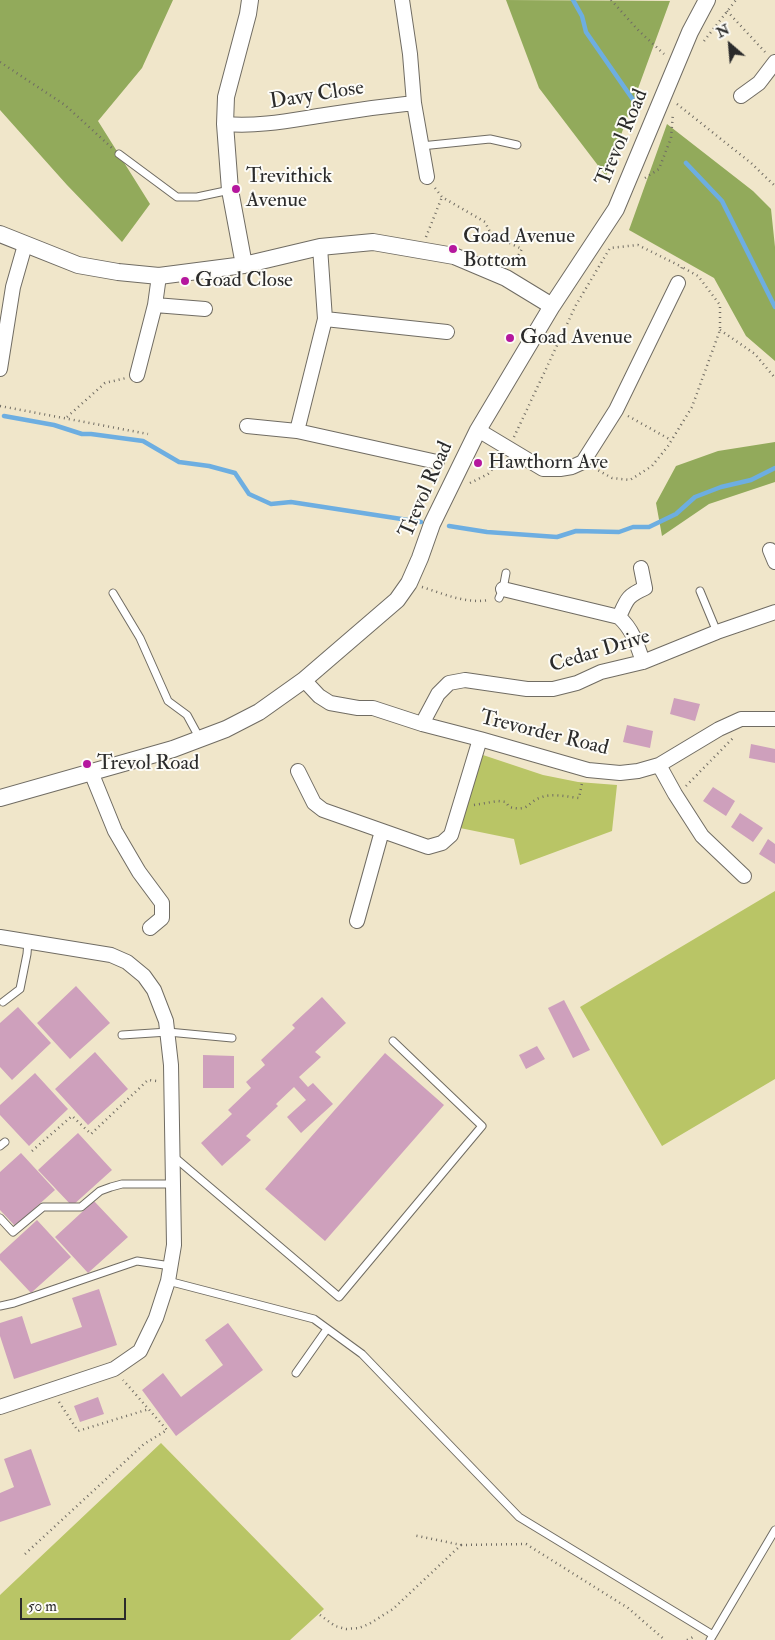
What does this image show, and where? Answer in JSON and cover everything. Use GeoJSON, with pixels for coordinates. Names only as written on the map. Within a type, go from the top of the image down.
{"type":"FeatureCollection","features":[{"type":"Feature","properties":{"kind":"street"},"geometry":{"type":"LineString","coordinates":[[244,265],[230,190],[225,124],[226,97],[250,0]]}},
{"type":"Feature","properties":{"kind":"street"},"geometry":{"type":"LineString","coordinates":[[402,0],[410,54],[414,103],[427,177]]}},
{"type":"Feature","properties":{"kind":"street","name":"Trevol Road"},"geometry":{"type":"LineString","coordinates":[[0,798],[173,749],[226,729],[259,712],[304,680],[397,600],[409,583],[432,524],[478,430],[552,306],[616,209],[690,32],[707,0]]}},
{"type":"Feature","properties":{"kind":"street"},"geometry":{"type":"LineString","coordinates":[[741,96],[759,83],[775,62]]}},
{"type":"Feature","properties":{"kind":"street","name":"Davy Close"},"geometry":{"type":"LineString","coordinates":[[225,124],[245,126],[266,124],[360,109],[414,103]]}},
{"type":"Feature","properties":{"kind":"street"},"geometry":{"type":"LineString","coordinates":[[0,234],[25,246],[78,265],[118,272],[159,276],[244,265],[320,248],[373,242],[454,256],[506,278],[552,306]]}},
{"type":"Feature","properties":{"kind":"street"},"geometry":{"type":"LineString","coordinates":[[0,364],[13,287],[25,246]]}},
{"type":"Feature","properties":{"kind":"street"},"geometry":{"type":"LineString","coordinates":[[297,431],[325,319],[320,248]]}},
{"type":"Feature","properties":{"kind":"street"},"geometry":{"type":"LineString","coordinates":[[137,374],[155,305],[159,276]]}},
{"type":"Feature","properties":{"kind":"street"},"geometry":{"type":"LineString","coordinates":[[478,430],[543,469],[572,467],[583,462],[616,410],[678,282]]}},
{"type":"Feature","properties":{"kind":"street"},"geometry":{"type":"LineString","coordinates":[[155,305],[205,309]]}},
{"type":"Feature","properties":{"kind":"street"},"geometry":{"type":"LineString","coordinates":[[325,319],[447,332]]}},
{"type":"Feature","properties":{"kind":"street"},"geometry":{"type":"LineString","coordinates":[[247,426],[297,431],[437,462]]}},
{"type":"Feature","properties":{"kind":"street"},"geometry":{"type":"LineString","coordinates":[[619,617],[630,595],[645,588],[640,568]]}},
{"type":"Feature","properties":{"kind":"street"},"geometry":{"type":"LineString","coordinates":[[501,593],[619,617],[628,625],[634,635],[643,662]]}},
{"type":"Feature","properties":{"kind":"street","name":"Cedar Drive"},"geometry":{"type":"LineString","coordinates":[[422,724],[438,694],[449,683],[465,680],[527,689],[553,689],[577,684],[602,672],[643,662],[717,632],[775,612]]}},
{"type":"Feature","properties":{"kind":"street","name":"Trevorder Road"},"geometry":{"type":"LineString","coordinates":[[304,680],[319,696],[330,703],[358,708],[373,708],[422,724],[584,769],[620,773],[638,771],[659,765],[719,728],[741,719],[775,719]]}},
{"type":"Feature","properties":{"kind":"street"},"geometry":{"type":"LineString","coordinates":[[298,771],[314,803],[323,810],[428,847],[442,843],[451,835],[480,739]]}},
{"type":"Feature","properties":{"kind":"street"},"geometry":{"type":"LineString","coordinates":[[659,765],[676,796],[702,836],[744,876]]}},
{"type":"Feature","properties":{"kind":"street"},"geometry":{"type":"LineString","coordinates":[[91,772],[115,831],[138,872],[162,903],[162,918],[150,928]]}},
{"type":"Feature","properties":{"kind":"street"},"geometry":{"type":"LineString","coordinates":[[357,921],[382,832]]}},
{"type":"Feature","properties":{"kind":"street"},"geometry":{"type":"LineString","coordinates":[[0,937],[111,955],[127,962],[144,976],[154,990],[166,1021],[168,1032],[171,1081],[174,1245],[168,1281],[156,1318],[140,1351],[114,1370],[0,1407]]}},
{"type":"Feature","properties":{"kind":"lane"},"geometry":{"type":"LineString","coordinates":[[422,146],[490,139],[517,145]]}},
{"type":"Feature","properties":{"kind":"lane"},"geometry":{"type":"LineString","coordinates":[[119,154],[177,197],[198,197],[230,190]]}},
{"type":"Feature","properties":{"kind":"lane"},"geometry":{"type":"LineString","coordinates":[[501,593],[506,573]]}},
{"type":"Feature","properties":{"kind":"lane"},"geometry":{"type":"LineString","coordinates":[[700,591],[717,632]]}},
{"type":"Feature","properties":{"kind":"lane"},"geometry":{"type":"LineString","coordinates":[[113,593],[140,638],[168,701],[187,715],[200,739]]}},
{"type":"Feature","properties":{"kind":"lane"},"geometry":{"type":"LineString","coordinates":[[3,1002],[20,989],[28,941]]}},
{"type":"Feature","properties":{"kind":"lane"},"geometry":{"type":"LineString","coordinates":[[122,1035],[168,1032],[232,1038]]}},
{"type":"Feature","properties":{"kind":"lane"},"geometry":{"type":"LineString","coordinates":[[173,1156],[339,1297],[482,1126],[393,1041]]}},
{"type":"Feature","properties":{"kind":"lane"},"geometry":{"type":"LineString","coordinates":[[0,1218],[13,1232],[44,1207],[81,1207],[100,1191],[122,1184],[173,1184]]}},
{"type":"Feature","properties":{"kind":"lane"},"geometry":{"type":"LineString","coordinates":[[0,1306],[137,1261],[171,1266]]}},
{"type":"Feature","properties":{"kind":"lane"},"geometry":{"type":"LineString","coordinates":[[168,1281],[314,1319],[362,1354],[519,1517],[711,1638],[775,1530]]}},
{"type":"Feature","properties":{"kind":"lane"},"geometry":{"type":"LineString","coordinates":[[296,1373],[327,1329]]}},
{"type":"Feature","properties":{"kind":"path"},"geometry":{"type":"LineString","coordinates":[[611,0],[639,31],[677,65]]}},
{"type":"Feature","properties":{"kind":"path"},"geometry":{"type":"LineString","coordinates":[[703,42],[736,0]]}},
{"type":"Feature","properties":{"kind":"path"},"geometry":{"type":"LineString","coordinates":[[727,10],[775,62]]}},
{"type":"Feature","properties":{"kind":"path"},"geometry":{"type":"LineString","coordinates":[[0,62],[65,105],[119,154]]}},
{"type":"Feature","properties":{"kind":"path"},"geometry":{"type":"LineString","coordinates":[[627,184],[639,183],[659,169],[671,138],[675,102],[751,163],[775,186]]}},
{"type":"Feature","properties":{"kind":"path"},"geometry":{"type":"LineString","coordinates":[[420,250],[442,197],[485,222],[491,234],[522,249],[506,278]]}},
{"type":"Feature","properties":{"kind":"path"},"geometry":{"type":"LineString","coordinates":[[452,482],[467,484],[488,474],[509,448],[576,306],[610,248],[638,245],[698,276],[720,305],[720,330],[692,407],[672,440],[652,466],[630,480],[612,478],[583,462]]}},
{"type":"Feature","properties":{"kind":"path"},"geometry":{"type":"LineString","coordinates":[[678,282],[681,266]]}},
{"type":"Feature","properties":{"kind":"path"},"geometry":{"type":"LineString","coordinates":[[720,330],[755,354],[775,378]]}},
{"type":"Feature","properties":{"kind":"path"},"geometry":{"type":"LineString","coordinates":[[66,418],[106,383],[137,374]]}},
{"type":"Feature","properties":{"kind":"path"},"geometry":{"type":"LineString","coordinates":[[0,406],[148,434]]}},
{"type":"Feature","properties":{"kind":"path"},"geometry":{"type":"LineString","coordinates":[[616,410],[672,440]]}},
{"type":"Feature","properties":{"kind":"path"},"geometry":{"type":"LineString","coordinates":[[409,583],[462,600],[480,601],[501,593]]}},
{"type":"Feature","properties":{"kind":"path"},"geometry":{"type":"LineString","coordinates":[[676,796],[753,718]]}},
{"type":"Feature","properties":{"kind":"path"},"geometry":{"type":"LineString","coordinates":[[460,808],[498,801],[506,802],[509,807],[522,809],[541,797],[550,795],[579,798],[584,769]]}},
{"type":"Feature","properties":{"kind":"path"},"geometry":{"type":"LineString","coordinates":[[32,1151],[72,1116],[91,1134],[148,1080],[171,1081]]}},
{"type":"Feature","properties":{"kind":"path"},"geometry":{"type":"LineString","coordinates":[[25,1554],[144,1444],[167,1430],[114,1370]]}},
{"type":"Feature","properties":{"kind":"path"},"geometry":{"type":"LineString","coordinates":[[52,1390],[78,1431],[148,1409]]}},
{"type":"Feature","properties":{"kind":"path"},"geometry":{"type":"LineString","coordinates":[[413,1535],[461,1545],[526,1544],[628,1608],[665,1640]]}},
{"type":"Feature","properties":{"kind":"path"},"geometry":{"type":"LineString","coordinates":[[320,1615],[335,1626],[346,1629],[359,1628],[369,1624],[392,1609],[461,1545]]}},
{"type":"Feature","properties":{"kind":"green space"},"geometry":{"type":"Polygon","coordinates":[[[0,0],[173,0],[142,68],[98,121],[150,204],[122,242],[67,185],[0,110],[0,0]]]}},
{"type":"Feature","properties":{"kind":"green space"},"geometry":{"type":"Polygon","coordinates":[[[506,0],[670,1],[606,176],[539,88],[506,0]]]}},
{"type":"Feature","properties":{"kind":"green space"},"geometry":{"type":"Polygon","coordinates":[[[667,124],[753,191],[771,209],[775,247],[775,361],[746,336],[714,278],[629,230],[667,124]]]}},
{"type":"Feature","properties":{"kind":"green space"},"geometry":{"type":"Polygon","coordinates":[[[775,442],[775,482],[709,504],[662,536],[656,503],[676,466],[718,451],[775,442]]]}},
{"type":"Feature","properties":{"kind":"green space"},"geometry":{"type":"Polygon","coordinates":[[[483,755],[543,775],[578,782],[617,785],[612,831],[520,865],[514,839],[460,828],[483,755]]]}},
{"type":"Feature","properties":{"kind":"green space"},"geometry":{"type":"Polygon","coordinates":[[[775,891],[775,1079],[662,1146],[580,1007],[775,891]]]}},
{"type":"Feature","properties":{"kind":"green space"},"geometry":{"type":"Polygon","coordinates":[[[161,1443],[324,1609],[290,1640],[0,1640],[0,1595],[161,1443]]]}},
{"type":"Feature","properties":{"kind":"building"},"geometry":{"type":"Polygon","coordinates":[[[674,698],[700,704],[695,721],[670,714],[674,698]]]}},
{"type":"Feature","properties":{"kind":"building"},"geometry":{"type":"Polygon","coordinates":[[[627,725],[653,731],[650,748],[623,742],[627,725]]]}},
{"type":"Feature","properties":{"kind":"building"},"geometry":{"type":"Polygon","coordinates":[[[751,744],[775,749],[775,763],[749,758],[751,744]]]}},
{"type":"Feature","properties":{"kind":"building"},"geometry":{"type":"Polygon","coordinates":[[[713,787],[735,801],[726,816],[703,801],[713,787]]]}},
{"type":"Feature","properties":{"kind":"building"},"geometry":{"type":"Polygon","coordinates":[[[740,813],[763,828],[753,842],[731,827],[740,813]]]}},
{"type":"Feature","properties":{"kind":"building"},"geometry":{"type":"Polygon","coordinates":[[[768,839],[775,844],[775,864],[759,854],[768,839]]]}},
{"type":"Feature","properties":{"kind":"building"},"geometry":{"type":"Polygon","coordinates":[[[76,986],[110,1023],[70,1059],[37,1023],[76,986]]]}},
{"type":"Feature","properties":{"kind":"building"},"geometry":{"type":"Polygon","coordinates":[[[322,997],[346,1023],[315,1052],[321,1057],[299,1077],[308,1087],[313,1083],[333,1104],[301,1133],[287,1117],[306,1100],[294,1087],[276,1104],[278,1106],[246,1136],[251,1140],[222,1166],[201,1143],[232,1114],[228,1110],[251,1088],[246,1082],[265,1065],[261,1060],[295,1028],[292,1025],[322,997]]]}},
{"type":"Feature","properties":{"kind":"building"},"geometry":{"type":"Polygon","coordinates":[[[564,1000],[590,1050],[573,1058],[548,1008],[564,1000]]]}},
{"type":"Feature","properties":{"kind":"building"},"geometry":{"type":"Polygon","coordinates":[[[18,1007],[51,1043],[12,1080],[0,1067],[0,1023],[18,1007]]]}},
{"type":"Feature","properties":{"kind":"building"},"geometry":{"type":"Polygon","coordinates":[[[537,1046],[545,1059],[526,1069],[519,1055],[537,1046]]]}},
{"type":"Feature","properties":{"kind":"building"},"geometry":{"type":"Polygon","coordinates":[[[95,1052],[128,1089],[88,1125],[55,1089],[95,1052]]]}},
{"type":"Feature","properties":{"kind":"building"},"geometry":{"type":"Polygon","coordinates":[[[385,1053],[444,1105],[325,1241],[265,1189],[385,1053]]]}},
{"type":"Feature","properties":{"kind":"building"},"geometry":{"type":"Polygon","coordinates":[[[203,1055],[234,1056],[234,1088],[203,1088],[203,1055]]]}},
{"type":"Feature","properties":{"kind":"building"},"geometry":{"type":"Polygon","coordinates":[[[35,1073],[68,1109],[29,1146],[0,1115],[0,1105],[35,1073]]]}},
{"type":"Feature","properties":{"kind":"building"},"geometry":{"type":"Polygon","coordinates":[[[78,1133],[112,1170],[72,1206],[38,1170],[78,1133]]]}},
{"type":"Feature","properties":{"kind":"building"},"geometry":{"type":"Polygon","coordinates":[[[21,1153],[55,1190],[15,1226],[0,1210],[0,1172],[21,1153]]]}},
{"type":"Feature","properties":{"kind":"building"},"geometry":{"type":"Polygon","coordinates":[[[94,1201],[128,1237],[88,1273],[55,1237],[94,1201]]]}},
{"type":"Feature","properties":{"kind":"building"},"geometry":{"type":"Polygon","coordinates":[[[37,1220],[71,1257],[31,1293],[0,1260],[0,1254],[37,1220]]]}},
{"type":"Feature","properties":{"kind":"building"},"geometry":{"type":"Polygon","coordinates":[[[99,1289],[117,1345],[14,1379],[0,1336],[0,1323],[22,1316],[31,1344],[82,1327],[72,1298],[99,1289]]]}},
{"type":"Feature","properties":{"kind":"building"},"geometry":{"type":"Polygon","coordinates":[[[228,1323],[263,1370],[176,1436],[142,1390],[163,1373],[181,1397],[223,1365],[205,1340],[228,1323]]]}},
{"type":"Feature","properties":{"kind":"building"},"geometry":{"type":"Polygon","coordinates":[[[98,1397],[104,1414],[80,1422],[74,1406],[98,1397]]]}},
{"type":"Feature","properties":{"kind":"building"},"geometry":{"type":"Polygon","coordinates":[[[31,1449],[51,1505],[0,1522],[0,1493],[14,1487],[4,1459],[31,1449]]]}},
{"type":"Feature","properties":{"kind":"waterway"},"geometry":{"type":"LineString","coordinates":[[573,0],[582,16],[586,32],[636,104]]}},
{"type":"Feature","properties":{"kind":"waterway"},"geometry":{"type":"LineString","coordinates":[[686,163],[722,201],[775,307]]}},
{"type":"Feature","properties":{"kind":"waterway"},"geometry":{"type":"LineString","coordinates":[[4,416],[54,425],[82,434],[143,441],[179,462],[209,466],[235,473],[249,494],[271,504],[291,502],[421,522]]}},
{"type":"Feature","properties":{"kind":"waterway"},"geometry":{"type":"LineString","coordinates":[[449,526],[487,532],[557,537],[576,531],[619,532],[633,527],[649,527],[676,514],[695,497],[721,487],[751,480],[775,468]]}},
{"type":"Feature","properties":{"kind":"place","name":"Trevithick Avenue"},"geometry":{"type":"Point","coordinates":[236,189]}},
{"type":"Feature","properties":{"kind":"place","name":"Goad Avenue Bottom"},"geometry":{"type":"Point","coordinates":[453,249]}},
{"type":"Feature","properties":{"kind":"place","name":"Goad Close"},"geometry":{"type":"Point","coordinates":[185,281]}},
{"type":"Feature","properties":{"kind":"place","name":"Goad Avenue"},"geometry":{"type":"Point","coordinates":[510,338]}},
{"type":"Feature","properties":{"kind":"place","name":"Hawthorn Ave"},"geometry":{"type":"Point","coordinates":[478,463]}},
{"type":"Feature","properties":{"kind":"place","name":"Trevol Road"},"geometry":{"type":"Point","coordinates":[87,764]}}]}
